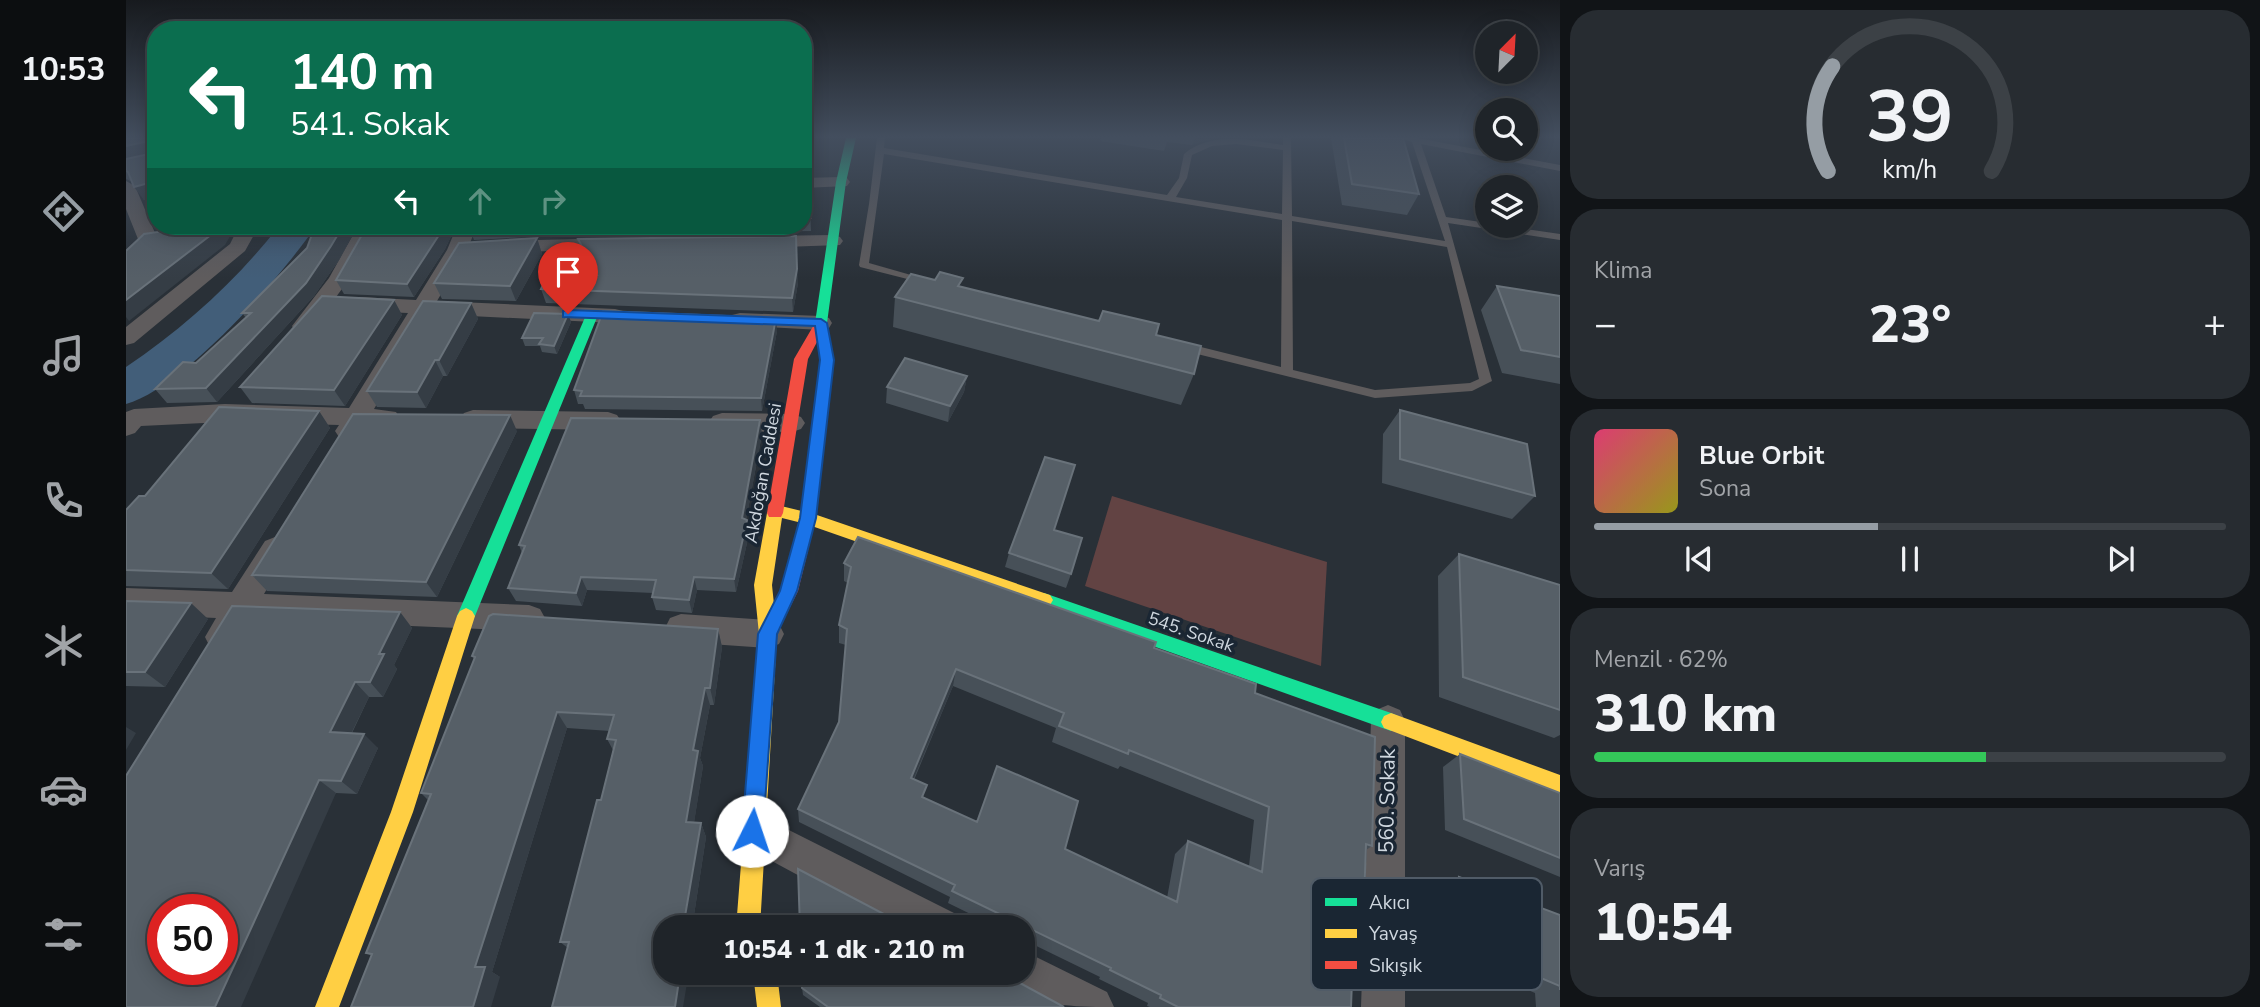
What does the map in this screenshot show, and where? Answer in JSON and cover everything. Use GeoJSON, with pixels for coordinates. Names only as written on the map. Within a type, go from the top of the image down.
{"type":"FeatureCollection","features":[{"type":"Feature","properties":{"kind":"main road","name":"Akdoğan Caddesi"},"geometry":{"type":"LineString","coordinates":[[768,634],[789,591],[808,518],[827,360],[821,323],[840,185]]}},
{"type":"Feature","properties":{"kind":"main road"},"geometry":{"type":"LineString","coordinates":[[327,1007],[402,812],[467,614],[592,315]]}},
{"type":"Feature","properties":{"kind":"main road","name":"Akdoğan Caddesi"},"geometry":{"type":"LineString","coordinates":[[749,915],[752,831],[768,634],[763,584],[801,359],[821,323]]}},
{"type":"Feature","properties":{"kind":"main road","name":"545. Sokak"},"geometry":{"type":"LineString","coordinates":[[777,511],[808,518],[1388,721],[1560,785]]}},
{"type":"Feature","properties":{"kind":"main road","name":"Akdoğan Caddesi"},"geometry":{"type":"LineString","coordinates":[[752,831],[760,915]]}},
{"type":"Feature","properties":{"kind":"main road"},"geometry":{"type":"LineString","coordinates":[[766,985],[769,1007]]}},
{"type":"Feature","properties":{"kind":"street"},"geometry":{"type":"LineString","coordinates":[[126,186],[131,207],[148,240],[126,261]]}},
{"type":"Feature","properties":{"kind":"street"},"geometry":{"type":"LineString","coordinates":[[126,338],[239,247],[245,235]]}},
{"type":"Feature","properties":{"kind":"street"},"geometry":{"type":"LineString","coordinates":[[288,342],[324,302],[351,261],[364,235]]}},
{"type":"Feature","properties":{"kind":"street"},"geometry":{"type":"LineString","coordinates":[[334,453],[462,238],[563,235],[628,243]]}},
{"type":"Feature","properties":{"kind":"street"},"geometry":{"type":"LineString","coordinates":[[737,242],[833,241]]}},
{"type":"Feature","properties":{"kind":"street"},"geometry":{"type":"LineString","coordinates":[[324,302],[632,317]]}},
{"type":"Feature","properties":{"kind":"street"},"geometry":{"type":"LineString","coordinates":[[713,319],[821,323]]}},
{"type":"Feature","properties":{"kind":"street"},"geometry":{"type":"LineString","coordinates":[[207,433],[243,393]]}},
{"type":"Feature","properties":{"kind":"street"},"geometry":{"type":"LineString","coordinates":[[126,426],[134,418],[225,413],[411,418]]}},
{"type":"Feature","properties":{"kind":"street"},"geometry":{"type":"LineString","coordinates":[[453,419],[631,421]]}},
{"type":"Feature","properties":{"kind":"street"},"geometry":{"type":"LineString","coordinates":[[698,422],[792,423]]}},
{"type":"Feature","properties":{"kind":"street"},"geometry":{"type":"LineString","coordinates":[[204,663],[290,524]]}},
{"type":"Feature","properties":{"kind":"street"},"geometry":{"type":"LineString","coordinates":[[126,601],[563,620]]}},
{"type":"Feature","properties":{"kind":"street"},"geometry":{"type":"LineString","coordinates":[[658,626],[768,634]]}},
{"type":"Feature","properties":{"kind":"street","name":"560. Sokak"},"geometry":{"type":"LineString","coordinates":[[1385,878],[1388,721]]}},
{"type":"Feature","properties":{"kind":"street"},"geometry":{"type":"LineString","coordinates":[[752,831],[914,915]]}},
{"type":"Feature","properties":{"kind":"street"},"geometry":{"type":"LineString","coordinates":[[1035,978],[1092,1007]]}},
{"type":"Feature","properties":{"kind":"lane"},"geometry":{"type":"LineString","coordinates":[[875,185],[864,265],[943,285]]}},
{"type":"Feature","properties":{"kind":"lane"},"geometry":{"type":"LineString","coordinates":[[1091,185],[1451,245]]}},
{"type":"Feature","properties":{"kind":"lane"},"geometry":{"type":"LineString","coordinates":[[1170,198],[1178,185]]}},
{"type":"Feature","properties":{"kind":"lane"},"geometry":{"type":"LineString","coordinates":[[1286,185],[1289,288],[1287,374]]}},
{"type":"Feature","properties":{"kind":"lane"},"geometry":{"type":"LineString","coordinates":[[1168,342],[1375,394],[1472,387],[1486,381],[1451,245],[1431,185]]}},
{"type":"Feature","properties":{"kind":"lane"},"geometry":{"type":"LineString","coordinates":[[1442,219],[1560,237]]}},
{"type":"Feature","properties":{"kind":"shaded area"},"geometry":{"type":"Polygon","coordinates":[[[1112,496],[1327,562],[1321,666],[1085,586],[1112,496]]]}},
{"type":"Feature","properties":{"kind":"building"},"geometry":{"type":"Polygon","coordinates":[[[1359,185],[1416,185],[1419,194],[1359,185]]]}},
{"type":"Feature","properties":{"kind":"building"},"geometry":{"type":"Polygon","coordinates":[[[144,234],[211,235],[126,300],[126,251],[144,234]]]}},
{"type":"Feature","properties":{"kind":"building"},"geometry":{"type":"Polygon","coordinates":[[[312,235],[338,235],[306,283],[206,388],[155,389],[183,362],[196,363],[251,313],[242,313],[307,248],[312,235]]]}},
{"type":"Feature","properties":{"kind":"building"},"geometry":{"type":"Polygon","coordinates":[[[362,235],[439,235],[407,284],[336,280],[362,235]]]}},
{"type":"Feature","properties":{"kind":"building"},"geometry":{"type":"Polygon","coordinates":[[[796,236],[797,269],[792,298],[541,289],[548,274],[597,275],[578,239],[796,236]]]}},
{"type":"Feature","properties":{"kind":"building"},"geometry":{"type":"Polygon","coordinates":[[[537,238],[510,286],[434,283],[459,243],[537,238]]]}},
{"type":"Feature","properties":{"kind":"building"},"geometry":{"type":"Polygon","coordinates":[[[940,272],[963,278],[958,286],[1099,321],[1103,311],[1159,324],[1156,335],[1201,346],[1194,374],[895,297],[911,274],[935,280],[940,272]]]}},
{"type":"Feature","properties":{"kind":"building"},"geometry":{"type":"Polygon","coordinates":[[[1497,286],[1560,296],[1560,357],[1521,350],[1497,286]]]}},
{"type":"Feature","properties":{"kind":"building"},"geometry":{"type":"Polygon","coordinates":[[[322,296],[394,300],[334,390],[240,387],[322,296]]]}},
{"type":"Feature","properties":{"kind":"building"},"geometry":{"type":"Polygon","coordinates":[[[423,301],[471,303],[439,360],[435,360],[417,392],[367,391],[423,301]]]}},
{"type":"Feature","properties":{"kind":"building"},"geometry":{"type":"Polygon","coordinates":[[[603,311],[776,318],[761,398],[580,396],[582,391],[574,390],[603,311]]]}},
{"type":"Feature","properties":{"kind":"building"},"geometry":{"type":"Polygon","coordinates":[[[534,313],[568,314],[554,346],[539,344],[543,338],[522,338],[534,313]]]}},
{"type":"Feature","properties":{"kind":"building"},"geometry":{"type":"Polygon","coordinates":[[[905,358],[967,376],[950,406],[887,387],[905,358]]]}},
{"type":"Feature","properties":{"kind":"building"},"geometry":{"type":"Polygon","coordinates":[[[219,407],[319,411],[211,573],[126,570],[126,510],[139,496],[145,496],[219,407]]]}},
{"type":"Feature","properties":{"kind":"building"},"geometry":{"type":"Polygon","coordinates":[[[1400,410],[1527,444],[1535,496],[1400,459],[1400,410]]]}},
{"type":"Feature","properties":{"kind":"building"},"geometry":{"type":"Polygon","coordinates":[[[353,414],[510,415],[426,582],[252,575],[353,414]]]}},
{"type":"Feature","properties":{"kind":"building"},"geometry":{"type":"Polygon","coordinates":[[[571,418],[760,420],[742,518],[747,520],[734,579],[694,577],[689,600],[652,597],[656,580],[581,577],[576,593],[508,588],[525,546],[519,545],[571,418]]]}},
{"type":"Feature","properties":{"kind":"building"},"geometry":{"type":"Polygon","coordinates":[[[1045,457],[1075,465],[1054,530],[1082,538],[1071,574],[1009,553],[1045,457]]]}},
{"type":"Feature","properties":{"kind":"building"},"geometry":{"type":"Polygon","coordinates":[[[858,537],[1156,642],[1154,648],[1256,684],[1255,693],[1375,737],[1372,846],[1366,844],[1365,878],[1311,878],[1311,990],[1352,990],[1351,1007],[1178,1007],[1160,998],[1161,995],[1110,970],[1111,968],[1035,931],[1035,915],[1002,915],[952,891],[955,885],[798,809],[839,722],[847,629],[839,625],[851,567],[844,563],[858,537]],[[956,669],[911,778],[927,785],[922,797],[977,822],[997,766],[1078,801],[1065,849],[1177,902],[1188,841],[1262,872],[1269,807],[1129,750],[1128,754],[1059,726],[1064,713],[956,669]]]}},
{"type":"Feature","properties":{"kind":"building"},"geometry":{"type":"Polygon","coordinates":[[[1459,554],[1560,585],[1560,710],[1463,677],[1459,554]]]}},
{"type":"Feature","properties":{"kind":"building"},"geometry":{"type":"Polygon","coordinates":[[[126,601],[191,603],[145,672],[126,672],[126,601]]]}},
{"type":"Feature","properties":{"kind":"building"},"geometry":{"type":"Polygon","coordinates":[[[232,606],[400,612],[379,654],[384,654],[370,682],[355,682],[330,732],[364,734],[341,781],[319,780],[238,957],[238,894],[147,894],[147,985],[225,985],[215,1007],[126,1007],[126,776],[232,606]]]}},
{"type":"Feature","properties":{"kind":"building"},"geometry":{"type":"Polygon","coordinates":[[[493,614],[718,629],[710,688],[705,688],[693,750],[698,751],[686,822],[701,823],[685,915],[653,915],[653,985],[678,985],[675,1007],[552,1007],[569,942],[560,942],[597,800],[601,800],[616,740],[607,739],[614,715],[557,712],[475,967],[485,967],[473,1007],[351,1007],[372,954],[366,953],[431,794],[421,793],[489,616],[493,614]]]}},
{"type":"Feature","properties":{"kind":"building"},"geometry":{"type":"Polygon","coordinates":[[[1460,754],[1560,793],[1560,858],[1464,819],[1460,754]]]}},
{"type":"Feature","properties":{"kind":"building"},"geometry":{"type":"Polygon","coordinates":[[[798,869],[886,915],[800,915],[798,869]]]}},
{"type":"Feature","properties":{"kind":"building"},"geometry":{"type":"Polygon","coordinates":[[[1542,908],[1560,915],[1560,986],[1542,978],[1542,908]]]}},
{"type":"Feature","properties":{"kind":"building"},"geometry":{"type":"Polygon","coordinates":[[[802,985],[1024,985],[1064,1007],[828,1007],[802,988],[802,985]]]}},
{"type":"Feature","properties":{"kind":"waterway"},"geometry":{"type":"LineString","coordinates":[[126,389],[174,354],[219,315],[261,272],[291,235]]}},
{"type":"Feature","properties":{"kind":"traffic: fast"},"geometry":{"type":"LineString","coordinates":[[825,348],[821,323],[841,185]]}},
{"type":"Feature","properties":{"kind":"traffic: fast"},"geometry":{"type":"LineString","coordinates":[[466,616],[592,315]]}},
{"type":"Feature","properties":{"kind":"traffic: fast"},"geometry":{"type":"LineString","coordinates":[[1044,600],[1391,722]]}},
{"type":"Feature","properties":{"kind":"traffic: slow"},"geometry":{"type":"LineString","coordinates":[[777,511],[808,518],[1044,600]]}},
{"type":"Feature","properties":{"kind":"traffic: slow"},"geometry":{"type":"LineString","coordinates":[[749,915],[768,634],[763,585],[775,513]]}},
{"type":"Feature","properties":{"kind":"traffic: slow"},"geometry":{"type":"LineString","coordinates":[[327,1007],[402,812],[466,616]]}},
{"type":"Feature","properties":{"kind":"traffic: slow"},"geometry":{"type":"LineString","coordinates":[[1391,722],[1560,785]]}},
{"type":"Feature","properties":{"kind":"traffic: slow"},"geometry":{"type":"LineString","coordinates":[[766,985],[769,1007]]}},
{"type":"Feature","properties":{"kind":"traffic: jam"},"geometry":{"type":"LineString","coordinates":[[775,513],[801,359],[821,323]]}},
{"type":"Feature","properties":{"kind":"traffic: jam"},"geometry":{"type":"LineString","coordinates":[[769,632],[789,591],[808,518],[827,361],[825,348]]}},
{"type":"Feature","properties":{"kind":"route"},"geometry":{"type":"LineString","coordinates":[[568,314],[821,323],[827,360],[808,518],[789,591],[768,634],[752,831]]}}]}
